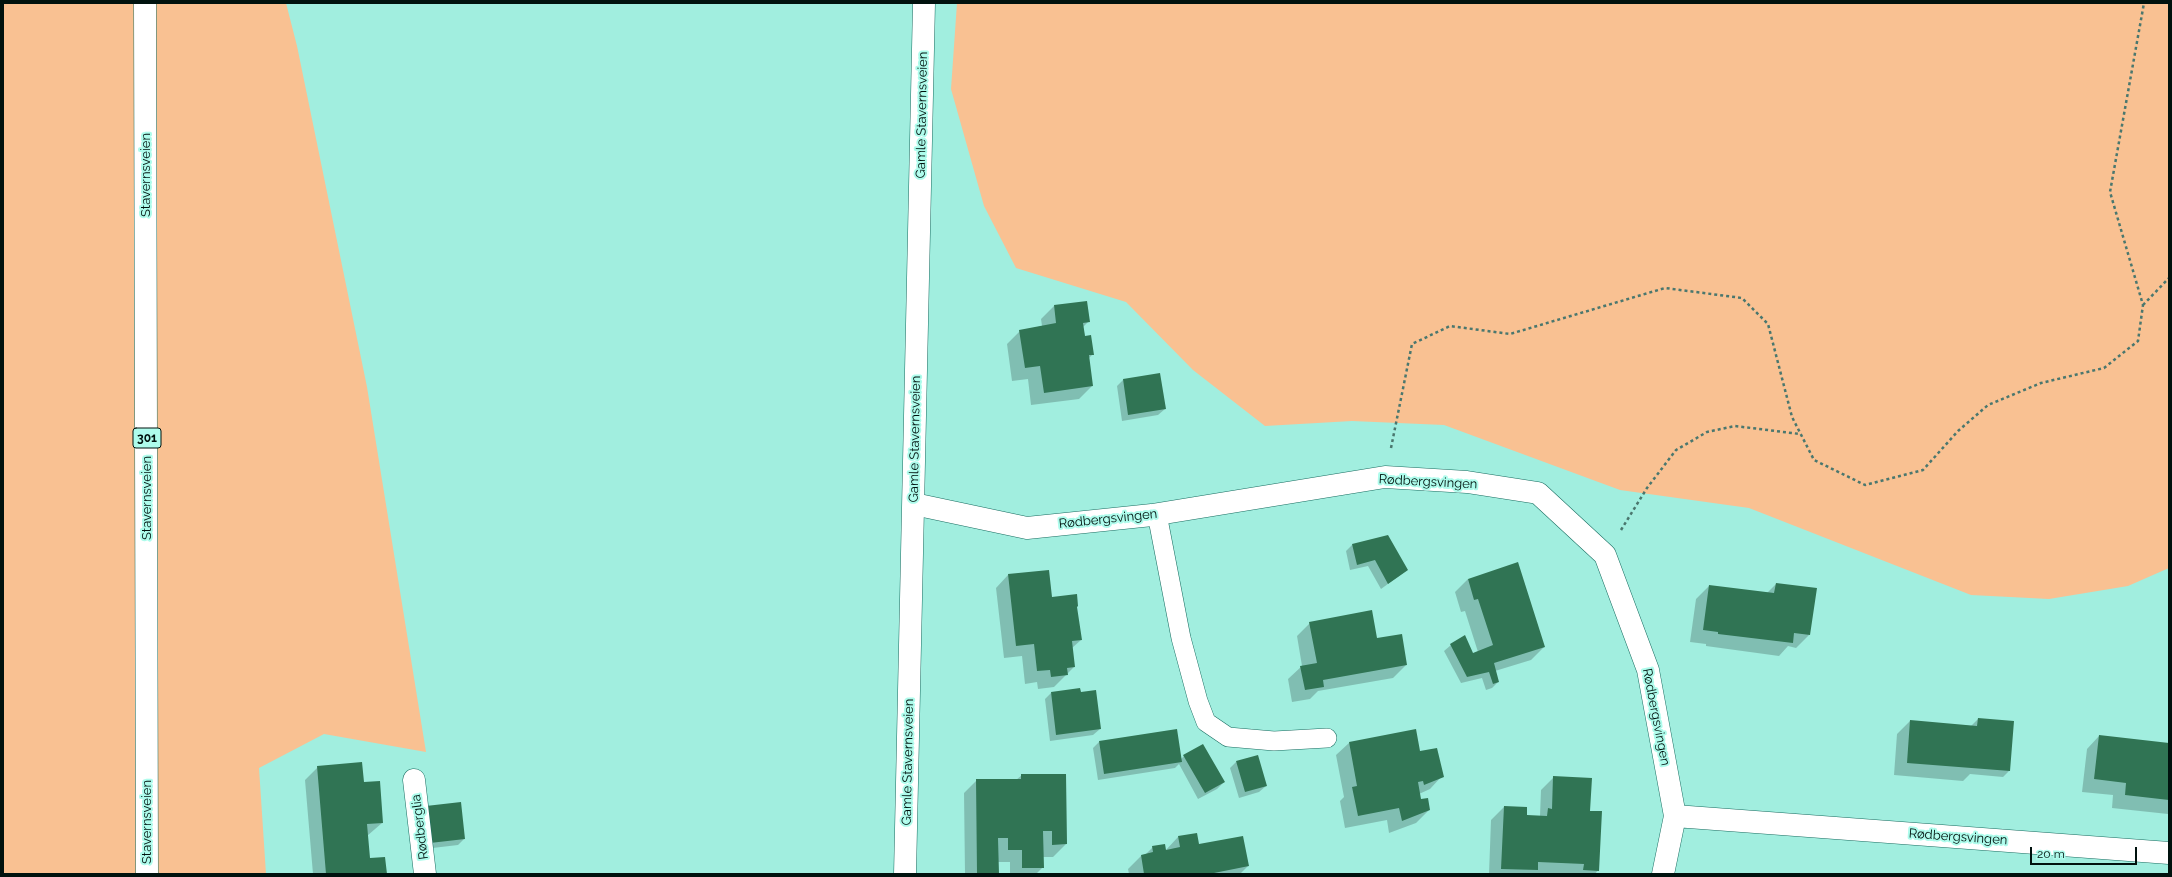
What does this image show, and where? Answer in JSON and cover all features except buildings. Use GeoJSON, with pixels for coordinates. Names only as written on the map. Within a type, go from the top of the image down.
{"type":"FeatureCollection","features":[{"type":"Feature","properties":{"kind":"street","name":"Stavernsveien"},"geometry":{"type":"LineString","coordinates":[[145,3],[147,874]]}},
{"type":"Feature","properties":{"kind":"street","name":"Gamle Stavernsveien"},"geometry":{"type":"LineString","coordinates":[[906,874],[924,3]]}},
{"type":"Feature","properties":{"kind":"street","name":"Rødbergsvingen"},"geometry":{"type":"LineString","coordinates":[[914,504],[1027,528],[1157,514],[1385,478],[1467,482],[1538,493],[1605,555],[1648,670],[1675,816],[1663,874]]}},
{"type":"Feature","properties":{"kind":"street","name":"Rødberglia"},"geometry":{"type":"LineString","coordinates":[[414,780],[425,874]]}},
{"type":"Feature","properties":{"kind":"street","name":"Rødbergsvingen"},"geometry":{"type":"LineString","coordinates":[[1675,816],[2169,853]]}},
{"type":"Feature","properties":{"kind":"lane"},"geometry":{"type":"LineString","coordinates":[[1157,514],[1181,638],[1198,701],[1206,722],[1228,737],[1274,741],[1327,738]]}},
{"type":"Feature","properties":{"kind":"path"},"geometry":{"type":"LineString","coordinates":[[1385,478],[1412,344],[1450,326],[1510,334],[1665,288],[1742,298],[1768,324],[1792,417],[1814,460],[1864,485],[1923,470],[1958,431],[1988,405],[2041,383],[2104,368],[2138,341],[2143,305],[2110,192],[2144,3]]}},
{"type":"Feature","properties":{"kind":"path"},"geometry":{"type":"LineString","coordinates":[[2143,305],[2169,278]]}},
{"type":"Feature","properties":{"kind":"path"},"geometry":{"type":"LineString","coordinates":[[1605,555],[1647,488],[1676,450],[1707,432],[1735,426],[1800,434]]}},
{"type":"Feature","properties":{"kind":"shaded area"},"geometry":{"type":"Polygon","coordinates":[[[3,3],[286,3],[297,46],[367,387],[426,752],[324,734],[259,768],[266,874],[3,874],[3,3]]]}},
{"type":"Feature","properties":{"kind":"shaded area"},"geometry":{"type":"Polygon","coordinates":[[[957,3],[2169,3],[2169,568],[2128,586],[2049,599],[1971,595],[1749,508],[1620,490],[1444,425],[1352,421],[1265,426],[1193,370],[1126,302],[1016,268],[984,206],[951,89],[957,3]]]}}]}
